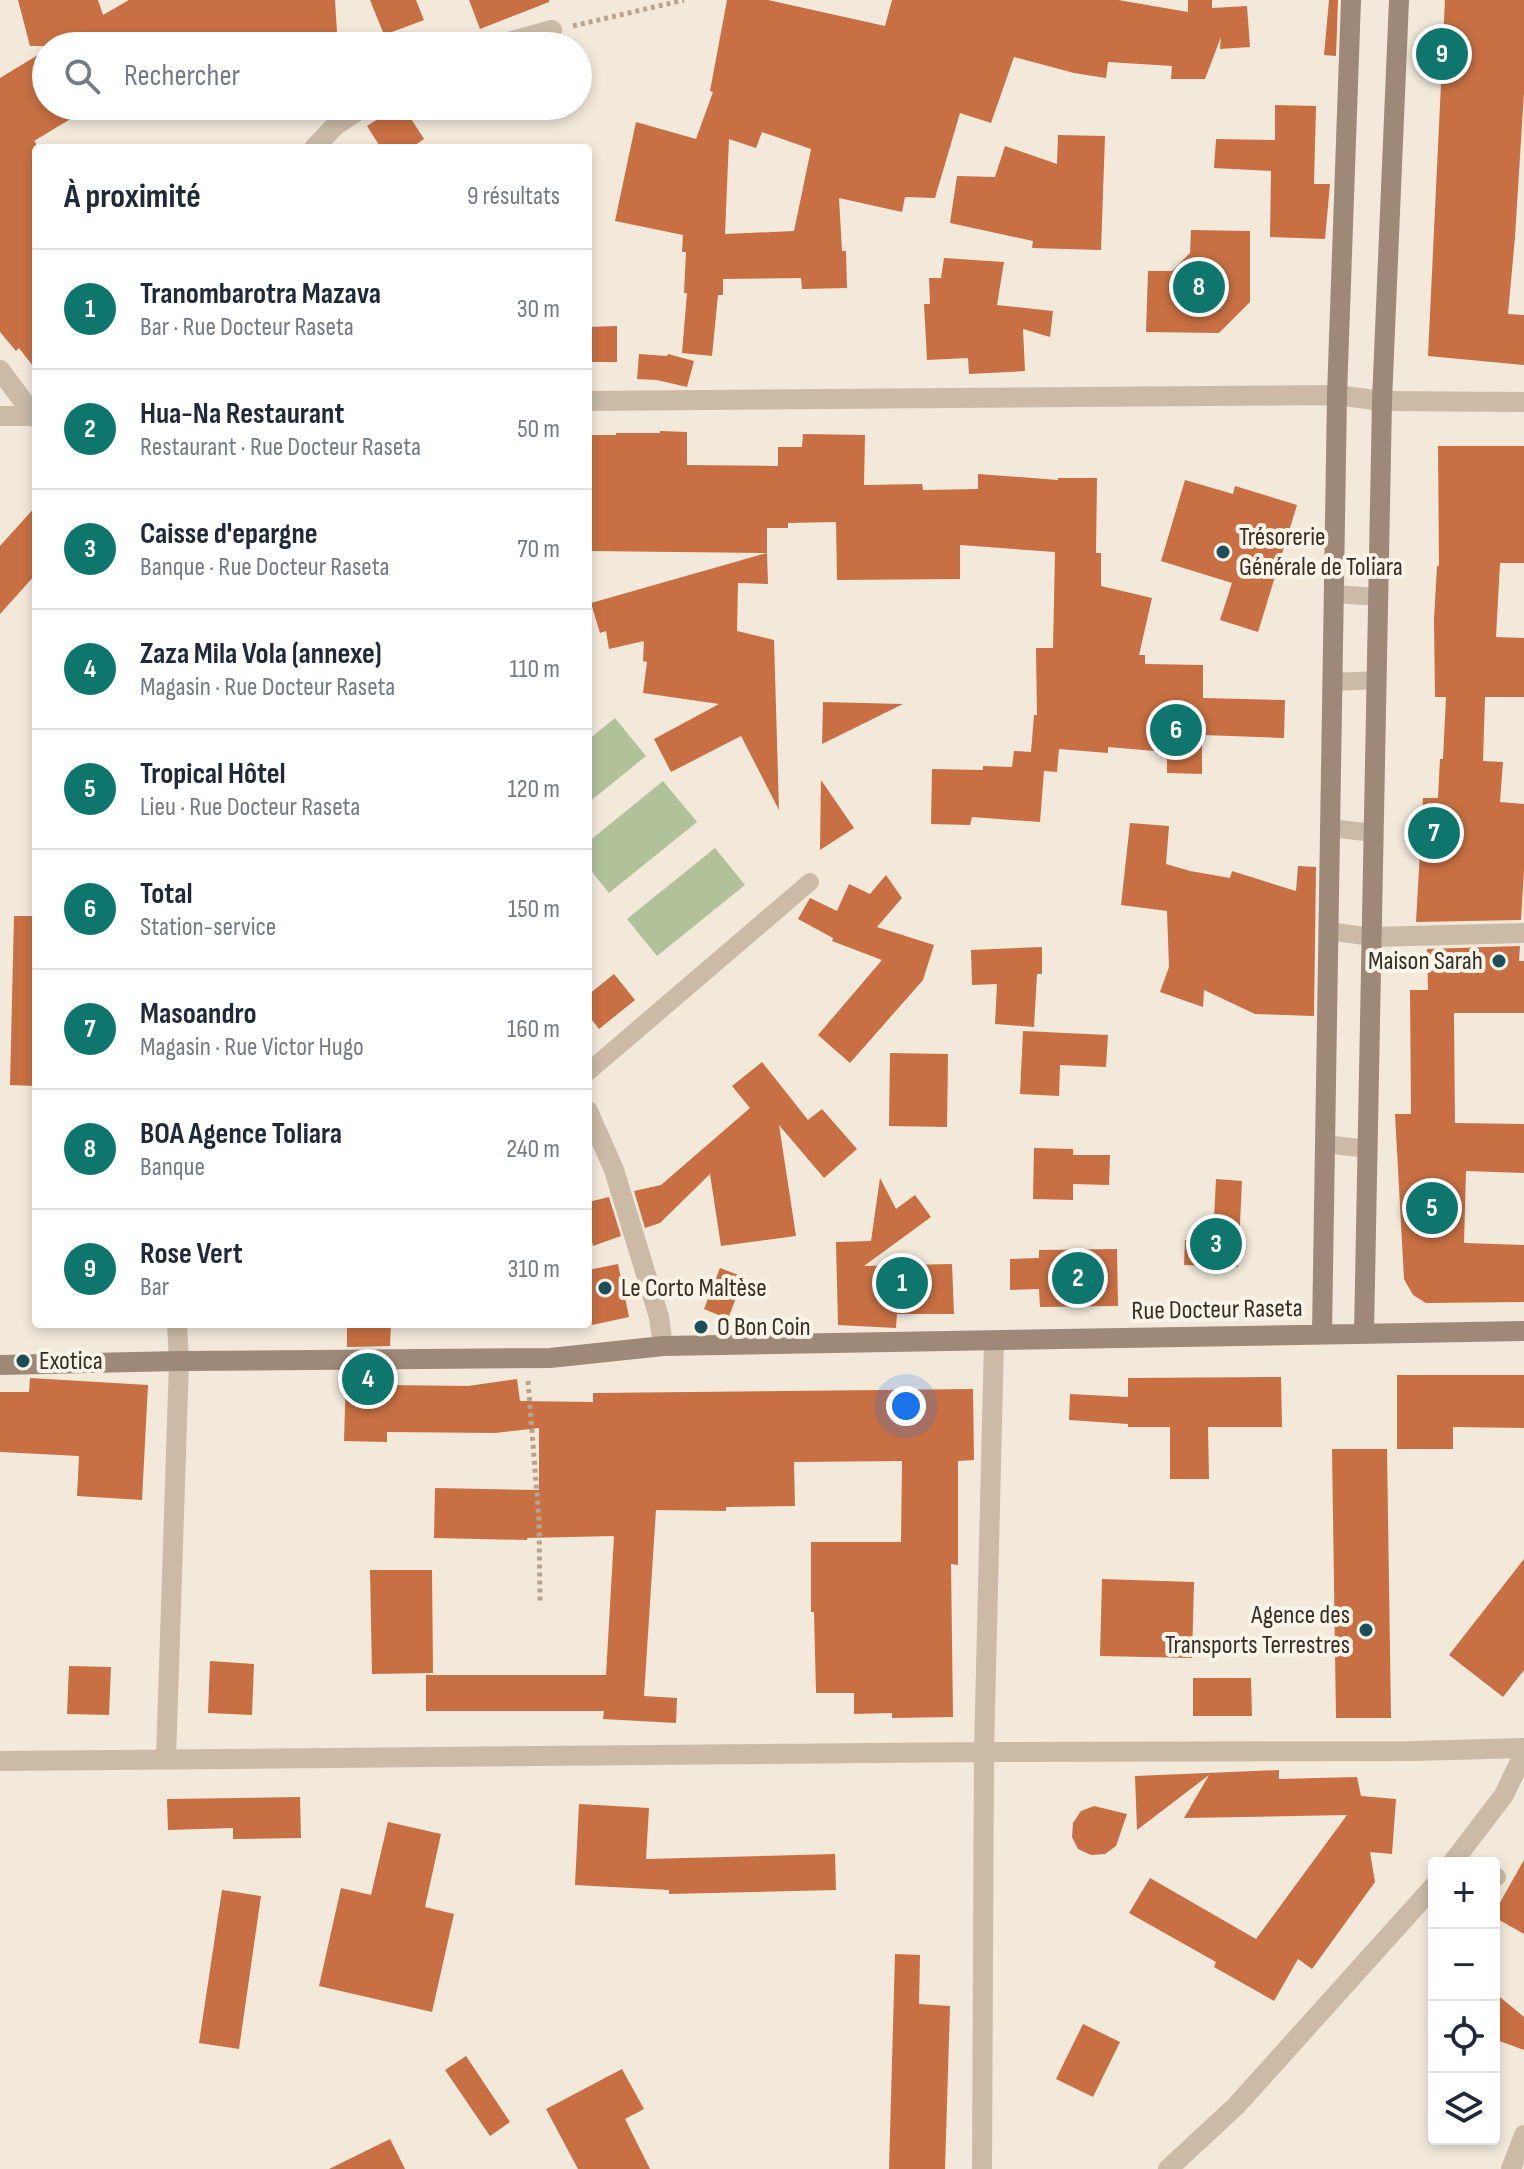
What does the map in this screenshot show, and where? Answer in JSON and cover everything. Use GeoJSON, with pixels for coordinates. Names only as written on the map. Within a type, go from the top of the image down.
{"type":"FeatureCollection","features":[{"type":"Feature","properties":{"kind":"main road"},"geometry":{"type":"LineString","coordinates":[[1322,1333],[1337,395],[1351,0]]}},
{"type":"Feature","properties":{"kind":"main road"},"geometry":{"type":"LineString","coordinates":[[1364,1333],[1382,401],[1399,0]]}},
{"type":"Feature","properties":{"kind":"main road","name":"Rue Docteur Raseta"},"geometry":{"type":"LineString","coordinates":[[0,1365],[550,1358],[663,1346],[1524,1331]]}},
{"type":"Feature","properties":{"kind":"street"},"geometry":{"type":"LineString","coordinates":[[545,32],[552,30]]}},
{"type":"Feature","properties":{"kind":"street"},"geometry":{"type":"LineString","coordinates":[[318,144],[344,120]]}},
{"type":"Feature","properties":{"kind":"street"},"geometry":{"type":"LineString","coordinates":[[0,370],[32,412]]}},
{"type":"Feature","properties":{"kind":"street"},"geometry":{"type":"LineString","coordinates":[[592,401],[1337,395],[1382,401],[1524,402]]}},
{"type":"Feature","properties":{"kind":"street"},"geometry":{"type":"LineString","coordinates":[[0,416],[32,417]]}},
{"type":"Feature","properties":{"kind":"street"},"geometry":{"type":"LineString","coordinates":[[1372,937],[1524,933]]}},
{"type":"Feature","properties":{"kind":"street"},"geometry":{"type":"LineString","coordinates":[[592,1120],[614,1170],[659,1317],[663,1346]]}},
{"type":"Feature","properties":{"kind":"street"},"geometry":{"type":"LineString","coordinates":[[166,1759],[179,1361],[177,1328]]}},
{"type":"Feature","properties":{"kind":"street"},"geometry":{"type":"LineString","coordinates":[[982,2169],[984,1752],[994,1340]]}},
{"type":"Feature","properties":{"kind":"street"},"geometry":{"type":"LineString","coordinates":[[0,1761],[984,1752],[1524,1751],[1504,1795],[1457,1857]]}},
{"type":"Feature","properties":{"kind":"street"},"geometry":{"type":"LineString","coordinates":[[1168,2169],[1236,2106],[1428,1894]]}},
{"type":"Feature","properties":{"kind":"street"},"geometry":{"type":"LineString","coordinates":[[1511,2169],[1524,2135]]}},
{"type":"Feature","properties":{"kind":"lane"},"geometry":{"type":"LineString","coordinates":[[1334,594],[1379,597]]}},
{"type":"Feature","properties":{"kind":"lane"},"geometry":{"type":"LineString","coordinates":[[1333,682],[1377,680]]}},
{"type":"Feature","properties":{"kind":"lane"},"geometry":{"type":"LineString","coordinates":[[1330,828],[1374,833]]}},
{"type":"Feature","properties":{"kind":"lane"},"geometry":{"type":"LineString","coordinates":[[592,1069],[810,882]]}},
{"type":"Feature","properties":{"kind":"lane"},"geometry":{"type":"LineString","coordinates":[[1328,931],[1372,937]]}},
{"type":"Feature","properties":{"kind":"lane"},"geometry":{"type":"LineString","coordinates":[[1325,1144],[1368,1149]]}},
{"type":"Feature","properties":{"kind":"path"},"geometry":{"type":"LineString","coordinates":[[552,30],[684,0]]}},
{"type":"Feature","properties":{"kind":"path"},"geometry":{"type":"LineString","coordinates":[[525,1358],[537,1485],[540,1603]]}},
{"type":"Feature","properties":{"kind":"green space"},"geometry":{"type":"Polygon","coordinates":[[[615,718],[646,756],[592,800],[592,737],[615,718]]]}},
{"type":"Feature","properties":{"kind":"green space"},"geometry":{"type":"Polygon","coordinates":[[[663,781],[697,822],[609,893],[592,872],[592,839],[663,781]]]}},
{"type":"Feature","properties":{"kind":"green space"},"geometry":{"type":"Polygon","coordinates":[[[715,848],[745,885],[657,956],[627,919],[715,848]]]}},
{"type":"Feature","properties":{"kind":"building"},"geometry":{"type":"Polygon","coordinates":[[[18,0],[98,0],[103,15],[129,0],[335,0],[337,32],[32,32],[30,46],[18,0]]]}},
{"type":"Feature","properties":{"kind":"building"},"geometry":{"type":"Polygon","coordinates":[[[370,0],[416,0],[424,20],[392,32],[383,32],[370,0]]]}},
{"type":"Feature","properties":{"kind":"building"},"geometry":{"type":"Polygon","coordinates":[[[469,0],[549,0],[549,2],[480,29],[469,0]]]}},
{"type":"Feature","properties":{"kind":"building"},"geometry":{"type":"Polygon","coordinates":[[[727,0],[768,0],[885,26],[892,0],[1118,0],[1188,12],[1188,0],[1212,0],[1212,8],[1247,6],[1250,47],[1220,49],[1221,37],[1205,79],[1171,79],[1172,66],[1108,62],[1106,78],[1014,57],[991,123],[960,113],[935,198],[905,197],[902,212],[839,198],[847,288],[802,289],[801,278],[723,279],[723,295],[718,295],[712,356],[682,353],[687,293],[684,293],[686,252],[682,252],[683,235],[615,221],[636,122],[696,139],[713,92],[710,91],[727,0]],[[762,132],[756,148],[729,139],[725,234],[794,231],[811,149],[762,132]]]}},
{"type":"Feature","properties":{"kind":"building"},"geometry":{"type":"Polygon","coordinates":[[[1329,0],[1338,0],[1336,56],[1324,55],[1329,0]]]}},
{"type":"Feature","properties":{"kind":"building"},"geometry":{"type":"Polygon","coordinates":[[[1445,0],[1524,0],[1524,92],[1508,314],[1524,315],[1524,365],[1428,356],[1445,0]]]}},
{"type":"Feature","properties":{"kind":"building"},"geometry":{"type":"Polygon","coordinates":[[[32,59],[32,120],[69,120],[32,144],[32,365],[19,348],[16,351],[0,332],[0,78],[32,59]]]}},
{"type":"Feature","properties":{"kind":"building"},"geometry":{"type":"Polygon","coordinates":[[[1275,105],[1316,106],[1314,184],[1330,184],[1325,239],[1270,237],[1271,171],[1214,168],[1216,139],[1275,140],[1275,105]]]}},
{"type":"Feature","properties":{"kind":"building"},"geometry":{"type":"Polygon","coordinates":[[[376,120],[412,120],[424,139],[417,144],[378,144],[367,126],[376,120]]]}},
{"type":"Feature","properties":{"kind":"building"},"geometry":{"type":"Polygon","coordinates":[[[1058,135],[1105,136],[1101,250],[1032,248],[1033,241],[950,223],[957,176],[995,177],[1005,146],[1057,164],[1058,135]]]}},
{"type":"Feature","properties":{"kind":"building"},"geometry":{"type":"Polygon","coordinates":[[[1191,230],[1250,231],[1250,302],[1219,333],[1146,332],[1148,271],[1172,271],[1190,253],[1191,230]]]}},
{"type":"Feature","properties":{"kind":"building"},"geometry":{"type":"Polygon","coordinates":[[[944,258],[1004,262],[997,305],[1053,311],[1050,337],[1023,329],[1025,371],[969,374],[968,358],[927,360],[924,304],[930,304],[929,278],[941,278],[944,258]]]}},
{"type":"Feature","properties":{"kind":"building"},"geometry":{"type":"Polygon","coordinates":[[[617,326],[617,362],[592,362],[592,327],[617,326]]]}},
{"type":"Feature","properties":{"kind":"building"},"geometry":{"type":"Polygon","coordinates":[[[639,354],[668,354],[694,361],[687,387],[637,379],[639,354]]]}},
{"type":"Feature","properties":{"kind":"building"},"geometry":{"type":"Polygon","coordinates":[[[687,432],[687,465],[778,466],[778,447],[802,447],[803,434],[865,435],[864,485],[922,484],[923,490],[978,489],[978,474],[1058,480],[1097,478],[1096,553],[1101,553],[1101,586],[1152,598],[1139,655],[1145,655],[1145,664],[1203,665],[1203,698],[1285,700],[1284,738],[1202,735],[1202,774],[1167,773],[1167,752],[1108,747],[1108,753],[1059,749],[1057,772],[1044,771],[1040,822],[972,817],[970,825],[931,824],[932,769],[1012,767],[1014,751],[1031,752],[1034,715],[1037,715],[1036,648],[1053,648],[1055,552],[960,545],[960,579],[837,580],[836,522],[788,523],[788,528],[767,528],[767,553],[592,551],[592,435],[687,432]]]}},
{"type":"Feature","properties":{"kind":"building"},"geometry":{"type":"Polygon","coordinates":[[[1438,446],[1524,446],[1524,563],[1500,563],[1496,637],[1524,638],[1524,697],[1485,697],[1483,761],[1503,762],[1500,802],[1524,804],[1521,920],[1416,922],[1423,798],[1438,798],[1446,697],[1435,697],[1434,620],[1439,566],[1438,446]]]}},
{"type":"Feature","properties":{"kind":"building","name":"Trésorerie Générale de Toliara"},"geometry":{"type":"Polygon","coordinates":[[[1185,480],[1233,494],[1235,486],[1297,505],[1258,632],[1220,620],[1232,583],[1161,561],[1185,480]]]}},
{"type":"Feature","properties":{"kind":"building"},"geometry":{"type":"Polygon","coordinates":[[[32,510],[32,578],[0,614],[0,546],[32,510]]]}},
{"type":"Feature","properties":{"kind":"building"},"geometry":{"type":"Polygon","coordinates":[[[767,553],[768,584],[738,583],[737,631],[774,640],[779,810],[741,736],[671,772],[654,739],[719,704],[643,693],[647,662],[643,661],[644,641],[609,649],[606,631],[600,633],[592,603],[767,553]]]}},
{"type":"Feature","properties":{"kind":"building"},"geometry":{"type":"Polygon","coordinates":[[[823,702],[903,704],[822,744],[823,702]]]}},
{"type":"Feature","properties":{"kind":"building"},"geometry":{"type":"Polygon","coordinates":[[[821,780],[854,828],[820,850],[821,780]]]}},
{"type":"Feature","properties":{"kind":"building"},"geometry":{"type":"Polygon","coordinates":[[[1130,823],[1169,826],[1166,864],[1190,871],[1230,878],[1232,871],[1296,891],[1298,866],[1316,867],[1314,1016],[1255,1014],[1204,990],[1203,1007],[1160,992],[1169,967],[1167,911],[1121,905],[1130,823]]]}},
{"type":"Feature","properties":{"kind":"building"},"geometry":{"type":"Polygon","coordinates":[[[886,875],[902,898],[877,927],[934,945],[923,980],[850,1063],[818,1035],[882,960],[832,941],[833,938],[798,919],[810,898],[837,911],[849,884],[870,894],[886,875]]]}},
{"type":"Feature","properties":{"kind":"building"},"geometry":{"type":"Polygon","coordinates":[[[14,916],[32,916],[32,1086],[10,1085],[14,916]]]}},
{"type":"Feature","properties":{"kind":"building"},"geometry":{"type":"Polygon","coordinates":[[[1520,946],[1519,961],[1524,961],[1524,1013],[1454,1013],[1455,1123],[1524,1124],[1524,1173],[1466,1171],[1464,1243],[1524,1245],[1524,1302],[1426,1303],[1413,1295],[1404,1279],[1395,1114],[1411,1114],[1410,990],[1428,990],[1427,949],[1520,946]]]}},
{"type":"Feature","properties":{"kind":"building"},"geometry":{"type":"Polygon","coordinates":[[[1042,947],[1042,974],[1037,974],[1034,1027],[995,1024],[997,984],[972,985],[971,950],[1042,947]]]}},
{"type":"Feature","properties":{"kind":"building"},"geometry":{"type":"Polygon","coordinates":[[[614,974],[635,1000],[599,1029],[592,1020],[592,992],[614,974]]]}},
{"type":"Feature","properties":{"kind":"building"},"geometry":{"type":"Polygon","coordinates":[[[1023,1031],[1108,1035],[1106,1067],[1060,1065],[1059,1096],[1020,1094],[1023,1031]]]}},
{"type":"Feature","properties":{"kind":"building"},"geometry":{"type":"Polygon","coordinates":[[[890,1053],[948,1054],[947,1127],[889,1126],[890,1053]]]}},
{"type":"Feature","properties":{"kind":"building"},"geometry":{"type":"Polygon","coordinates":[[[762,1062],[808,1120],[822,1109],[857,1149],[824,1178],[779,1125],[796,1236],[721,1246],[710,1174],[660,1223],[645,1228],[634,1191],[661,1185],[750,1108],[732,1086],[762,1062]]]}},
{"type":"Feature","properties":{"kind":"building"},"geometry":{"type":"Polygon","coordinates":[[[1034,1148],[1073,1149],[1073,1155],[1110,1155],[1109,1185],[1073,1184],[1073,1200],[1033,1199],[1034,1148]]]}},
{"type":"Feature","properties":{"kind":"building"},"geometry":{"type":"Polygon","coordinates":[[[880,1178],[896,1209],[915,1195],[931,1217],[864,1266],[952,1264],[954,1314],[897,1314],[896,1328],[838,1325],[836,1242],[871,1241],[880,1178]]]}},
{"type":"Feature","properties":{"kind":"building"},"geometry":{"type":"Polygon","coordinates":[[[1216,1179],[1242,1181],[1238,1267],[1184,1265],[1185,1240],[1213,1240],[1216,1179]]]}},
{"type":"Feature","properties":{"kind":"building"},"geometry":{"type":"Polygon","coordinates":[[[609,1197],[621,1236],[593,1246],[592,1201],[609,1197]]]}},
{"type":"Feature","properties":{"kind":"building"},"geometry":{"type":"Polygon","coordinates":[[[1117,1249],[1118,1306],[1040,1307],[1039,1289],[1010,1290],[1010,1259],[1039,1258],[1039,1250],[1117,1249]]]}},
{"type":"Feature","properties":{"kind":"building","name":"Le Corto Maltèse"},"geometry":{"type":"Polygon","coordinates":[[[618,1264],[629,1317],[592,1325],[592,1269],[618,1264]]]}},
{"type":"Feature","properties":{"kind":"building"},"geometry":{"type":"Polygon","coordinates":[[[720,1268],[744,1277],[728,1319],[704,1309],[720,1268]]]}},
{"type":"Feature","properties":{"kind":"building"},"geometry":{"type":"Polygon","coordinates":[[[347,1328],[391,1328],[390,1346],[347,1347],[347,1328]]]}},
{"type":"Feature","properties":{"kind":"building"},"geometry":{"type":"Polygon","coordinates":[[[389,1372],[389,1385],[468,1386],[517,1379],[520,1401],[593,1402],[593,1393],[973,1389],[974,1460],[958,1461],[958,1565],[951,1564],[953,1717],[892,1718],[892,1713],[854,1714],[854,1693],[816,1693],[811,1542],[901,1542],[902,1461],[794,1462],[795,1506],[726,1507],[726,1511],[656,1510],[644,1696],[677,1698],[676,1723],[603,1719],[604,1711],[426,1711],[426,1675],[606,1675],[614,1536],[527,1540],[434,1538],[435,1488],[539,1490],[539,1428],[495,1433],[387,1432],[387,1442],[344,1441],[346,1373],[389,1372]]]}},
{"type":"Feature","properties":{"kind":"building"},"geometry":{"type":"Polygon","coordinates":[[[1397,1375],[1524,1375],[1524,1428],[1453,1427],[1453,1449],[1397,1449],[1397,1375]]]}},
{"type":"Feature","properties":{"kind":"building"},"geometry":{"type":"Polygon","coordinates":[[[1281,1377],[1282,1427],[1208,1427],[1209,1479],[1170,1479],[1170,1427],[1128,1427],[1128,1424],[1069,1420],[1070,1394],[1128,1397],[1128,1378],[1281,1377]]]}},
{"type":"Feature","properties":{"kind":"building"},"geometry":{"type":"Polygon","coordinates":[[[30,1378],[148,1385],[142,1500],[77,1496],[79,1456],[0,1452],[0,1392],[29,1392],[30,1378]]]}},
{"type":"Feature","properties":{"kind":"building"},"geometry":{"type":"Polygon","coordinates":[[[1332,1449],[1387,1449],[1391,1718],[1336,1718],[1332,1449]]]}},
{"type":"Feature","properties":{"kind":"building"},"geometry":{"type":"Polygon","coordinates":[[[1524,1559],[1524,1670],[1503,1697],[1449,1655],[1524,1559]]]}},
{"type":"Feature","properties":{"kind":"building"},"geometry":{"type":"Polygon","coordinates":[[[370,1570],[432,1570],[433,1673],[372,1674],[370,1570]]]}},
{"type":"Feature","properties":{"kind":"building"},"geometry":{"type":"Polygon","coordinates":[[[1102,1579],[1194,1582],[1192,1658],[1100,1656],[1102,1579]]]}},
{"type":"Feature","properties":{"kind":"building"},"geometry":{"type":"Polygon","coordinates":[[[210,1661],[254,1664],[252,1715],[208,1713],[210,1661]]]}},
{"type":"Feature","properties":{"kind":"building"},"geometry":{"type":"Polygon","coordinates":[[[69,1666],[111,1667],[109,1715],[67,1714],[69,1666]]]}},
{"type":"Feature","properties":{"kind":"building"},"geometry":{"type":"Polygon","coordinates":[[[1193,1678],[1251,1678],[1252,1716],[1193,1716],[1193,1678]]]}},
{"type":"Feature","properties":{"kind":"building"},"geometry":{"type":"Polygon","coordinates":[[[1279,1770],[1279,1779],[1357,1777],[1361,1796],[1396,1799],[1392,1854],[1370,1852],[1375,1882],[1312,1969],[1298,1959],[1274,2001],[1214,1967],[1216,1962],[1129,1913],[1150,1878],[1256,1939],[1347,1815],[1184,1818],[1209,1775],[1137,1830],[1135,1776],[1279,1770]]]}},
{"type":"Feature","properties":{"kind":"building"},"geometry":{"type":"Polygon","coordinates":[[[300,1797],[301,1838],[233,1839],[233,1828],[168,1830],[167,1799],[300,1797]]]}},
{"type":"Feature","properties":{"kind":"building"},"geometry":{"type":"Polygon","coordinates":[[[579,1804],[649,1808],[646,1859],[835,1854],[836,1890],[669,1894],[669,1890],[575,1885],[579,1804]]]}},
{"type":"Feature","properties":{"kind":"building"},"geometry":{"type":"Polygon","coordinates":[[[1094,1806],[1127,1814],[1116,1846],[1105,1854],[1091,1855],[1078,1849],[1072,1837],[1073,1823],[1081,1811],[1094,1806]]]}},
{"type":"Feature","properties":{"kind":"building"},"geometry":{"type":"Polygon","coordinates":[[[388,1822],[441,1834],[425,1907],[454,1914],[432,2012],[319,1986],[341,1888],[371,1895],[388,1822]]]}},
{"type":"Feature","properties":{"kind":"building"},"geometry":{"type":"Polygon","coordinates":[[[1524,1860],[1524,1934],[1500,1920],[1500,1902],[1524,1860]]]}},
{"type":"Feature","properties":{"kind":"building"},"geometry":{"type":"Polygon","coordinates":[[[222,1890],[261,1896],[239,2049],[199,2043],[222,1890]]]}},
{"type":"Feature","properties":{"kind":"building"},"geometry":{"type":"Polygon","coordinates":[[[895,1954],[920,1955],[919,2004],[950,2006],[945,2169],[889,2169],[895,1954]]]}},
{"type":"Feature","properties":{"kind":"building"},"geometry":{"type":"Polygon","coordinates":[[[1500,1997],[1524,2017],[1524,2050],[1500,2041],[1500,1997]]]}},
{"type":"Feature","properties":{"kind":"building"},"geometry":{"type":"Polygon","coordinates":[[[1083,2024],[1120,2042],[1093,2097],[1056,2079],[1083,2024]]]}},
{"type":"Feature","properties":{"kind":"building"},"geometry":{"type":"Polygon","coordinates":[[[466,2056],[510,2122],[490,2136],[445,2070],[466,2056]]]}},
{"type":"Feature","properties":{"kind":"building"},"geometry":{"type":"Polygon","coordinates":[[[622,2069],[644,2109],[625,2119],[650,2169],[578,2169],[546,2109],[622,2069]]]}},
{"type":"Feature","properties":{"kind":"building"},"geometry":{"type":"Polygon","coordinates":[[[390,2139],[405,2169],[329,2169],[390,2139]]]}},
{"type":"Feature","properties":{"kind":"place","name":"Rose Vert"},"geometry":{"type":"Point","coordinates":[1442,54]}},
{"type":"Feature","properties":{"kind":"place","name":"BOA Agence Toliara"},"geometry":{"type":"Point","coordinates":[1199,287]}},
{"type":"Feature","properties":{"kind":"place","name":"Trésorerie Générale de Toliara"},"geometry":{"type":"Point","coordinates":[1223,552]}},
{"type":"Feature","properties":{"kind":"place","name":"Total"},"geometry":{"type":"Point","coordinates":[1176,730]}},
{"type":"Feature","properties":{"kind":"place","name":"Masoandro"},"geometry":{"type":"Point","coordinates":[1434,833]}},
{"type":"Feature","properties":{"kind":"place","name":"Maison Sarah"},"geometry":{"type":"Point","coordinates":[1499,961]}},
{"type":"Feature","properties":{"kind":"place","name":"Tropical Hôtel"},"geometry":{"type":"Point","coordinates":[1432,1208]}},
{"type":"Feature","properties":{"kind":"place","name":"Caisse d'epargne"},"geometry":{"type":"Point","coordinates":[1216,1244]}},
{"type":"Feature","properties":{"kind":"place","name":"Hua-Na Restaurant"},"geometry":{"type":"Point","coordinates":[1078,1278]}},
{"type":"Feature","properties":{"kind":"place","name":"Tranombarotra Mazava"},"geometry":{"type":"Point","coordinates":[902,1283]}},
{"type":"Feature","properties":{"kind":"place","name":"Le Corto Maltèse"},"geometry":{"type":"Point","coordinates":[605,1288]}},
{"type":"Feature","properties":{"kind":"place","name":"O Bon Coin"},"geometry":{"type":"Point","coordinates":[701,1327]}},
{"type":"Feature","properties":{"kind":"place","name":"Exotica"},"geometry":{"type":"Point","coordinates":[23,1361]}},
{"type":"Feature","properties":{"kind":"place","name":"Zaza Mila Vola (annexe)"},"geometry":{"type":"Point","coordinates":[368,1379]}},
{"type":"Feature","properties":{"kind":"place","name":"Agence des Transports Terrestres"},"geometry":{"type":"Point","coordinates":[1366,1630]}}]}
